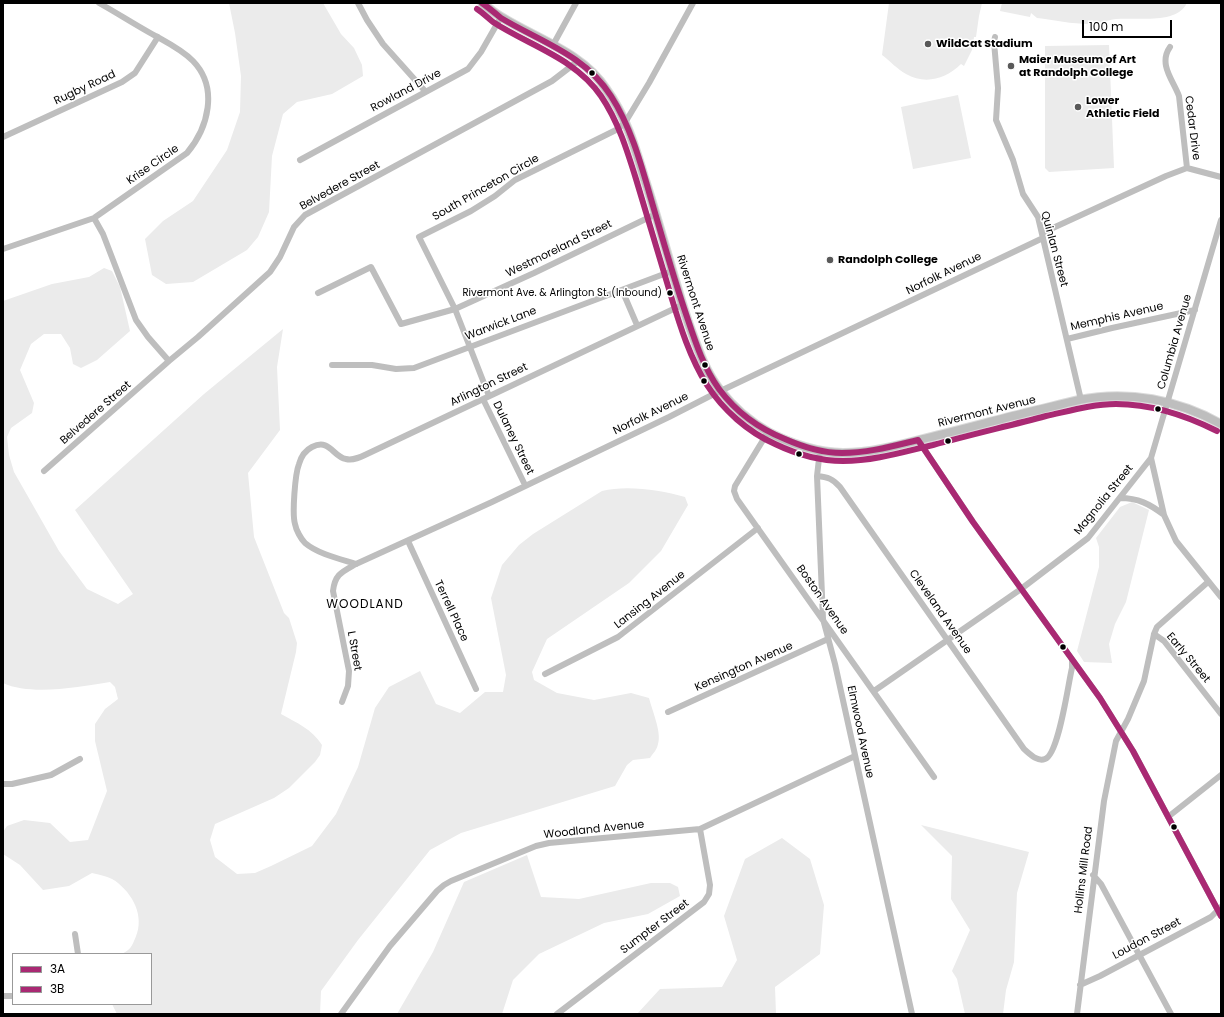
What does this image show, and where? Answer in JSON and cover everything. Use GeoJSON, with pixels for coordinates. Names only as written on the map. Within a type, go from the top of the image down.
{"type":"FeatureCollection","features":[{"type":"Feature","properties":{"kind":"main road","name":"Rivermont Avenue"},"geometry":{"type":"LineString","coordinates":[[482,3],[501,17],[553,45],[578,61],[604,85],[626,121],[656,214],[682,305],[703,363],[720,391],[741,411],[768,432],[793,443],[820,450],[840,453],[857,452],[918,440],[1081,400],[1127,396],[1168,402],[1188,409],[1221,424]]}},
{"type":"Feature","properties":{"kind":"street","name":"Krise Circle"},"geometry":{"type":"LineString","coordinates":[[3,249],[94,218],[187,153],[204,125],[208,109],[209,96],[203,76],[194,62],[181,51],[99,3]]}},
{"type":"Feature","properties":{"kind":"street"},"geometry":{"type":"LineString","coordinates":[[358,3],[382,44],[425,91]]}},
{"type":"Feature","properties":{"kind":"street"},"geometry":{"type":"LineString","coordinates":[[553,45],[576,3]]}},
{"type":"Feature","properties":{"kind":"street"},"geometry":{"type":"LineString","coordinates":[[626,121],[649,83],[693,3]]}},
{"type":"Feature","properties":{"kind":"street","name":"Rowland Drive"},"geometry":{"type":"LineString","coordinates":[[300,160],[468,69],[481,52],[501,17]]}},
{"type":"Feature","properties":{"kind":"street","name":"Rugby Road"},"geometry":{"type":"LineString","coordinates":[[3,137],[122,82],[140,67],[158,37]]}},
{"type":"Feature","properties":{"kind":"street","name":"Quinlan Street"},"geometry":{"type":"LineString","coordinates":[[995,37],[994,42],[998,88],[996,120],[1013,160],[1022,194],[1038,217],[1068,339],[1081,400]]}},
{"type":"Feature","properties":{"kind":"street","name":"Cedar Drive"},"geometry":{"type":"LineString","coordinates":[[1170,47],[1166,51],[1164,61],[1168,75],[1179,96],[1187,168]]}},
{"type":"Feature","properties":{"kind":"street","name":"Belvedere Street"},"geometry":{"type":"LineString","coordinates":[[44,471],[198,337],[270,272],[280,257],[294,227],[305,216],[552,81],[578,61]]}},
{"type":"Feature","properties":{"kind":"street","name":"South Princeton Circle"},"geometry":{"type":"LineString","coordinates":[[419,237],[495,196],[515,180],[618,128],[626,121]]}},
{"type":"Feature","properties":{"kind":"street"},"geometry":{"type":"LineString","coordinates":[[1187,168],[1221,177]]}},
{"type":"Feature","properties":{"kind":"street","name":"Norfolk Avenue"},"geometry":{"type":"LineString","coordinates":[[335,579],[340,573],[356,564],[408,541],[669,417],[1043,235],[1166,176],[1187,168]]}},
{"type":"Feature","properties":{"kind":"street","name":"Westmoreland Street"},"geometry":{"type":"LineString","coordinates":[[318,293],[371,267],[401,324],[455,309],[656,214]]}},
{"type":"Feature","properties":{"kind":"street"},"geometry":{"type":"LineString","coordinates":[[94,218],[103,234],[136,320],[148,337],[169,361]]}},
{"type":"Feature","properties":{"kind":"street","name":"Columbia Avenue"},"geometry":{"type":"LineString","coordinates":[[1221,220],[1151,458],[1164,515],[1176,541],[1221,597]]}},
{"type":"Feature","properties":{"kind":"street","name":"Dulaney Street"},"geometry":{"type":"LineString","coordinates":[[419,237],[455,309],[470,347],[486,398],[524,485]]}},
{"type":"Feature","properties":{"kind":"street","name":"Warwick Lane"},"geometry":{"type":"LineString","coordinates":[[332,365],[372,365],[396,369],[414,368],[672,271]]}},
{"type":"Feature","properties":{"kind":"street"},"geometry":{"type":"LineString","coordinates":[[622,290],[637,326]]}},
{"type":"Feature","properties":{"kind":"street","name":"Arlington Street"},"geometry":{"type":"LineString","coordinates":[[356,564],[314,549],[304,542],[295,524],[294,504],[298,464],[306,452],[319,444],[326,445],[346,459],[355,459],[682,305]]}},
{"type":"Feature","properties":{"kind":"street","name":"Memphis Avenue"},"geometry":{"type":"LineString","coordinates":[[1068,339],[1195,310]]}},
{"type":"Feature","properties":{"kind":"street","name":"Boston Avenue"},"geometry":{"type":"LineString","coordinates":[[768,432],[734,491],[758,528],[934,777]]}},
{"type":"Feature","properties":{"kind":"street"},"geometry":{"type":"LineString","coordinates":[[918,440],[973,522],[1100,698],[1121,730],[1219,908],[1221,916]]}},
{"type":"Feature","properties":{"kind":"street","name":"Elmwood Avenue"},"geometry":{"type":"LineString","coordinates":[[820,450],[817,476],[823,619],[835,664],[912,1014]]}},
{"type":"Feature","properties":{"kind":"street","name":"Magnolia Street"},"geometry":{"type":"LineString","coordinates":[[874,691],[1021,588],[1088,538],[1120,498],[1136,475],[1151,458]]}},
{"type":"Feature","properties":{"kind":"street","name":"Cleveland Avenue"},"geometry":{"type":"LineString","coordinates":[[817,476],[828,477],[834,480],[840,487],[1024,749],[1039,760],[1046,758],[1052,753],[1058,736],[1072,668],[1072,660]]}},
{"type":"Feature","properties":{"kind":"street","name":"Columbia Avenue"},"geometry":{"type":"LineString","coordinates":[[1120,498],[1132,498],[1144,501],[1164,515]]}},
{"type":"Feature","properties":{"kind":"street","name":"Lansing Avenue"},"geometry":{"type":"LineString","coordinates":[[545,674],[618,637],[758,528]]}},
{"type":"Feature","properties":{"kind":"street","name":"Terrell Place"},"geometry":{"type":"LineString","coordinates":[[408,541],[476,689]]}},
{"type":"Feature","properties":{"kind":"street","name":"L Street"},"geometry":{"type":"LineString","coordinates":[[335,579],[333,590],[349,671],[348,686],[342,702]]}},
{"type":"Feature","properties":{"kind":"street"},"geometry":{"type":"LineString","coordinates":[[1154,634],[1156,627],[1208,582]]}},
{"type":"Feature","properties":{"kind":"street","name":"Early Street"},"geometry":{"type":"LineString","coordinates":[[1154,634],[1164,641],[1221,714]]}},
{"type":"Feature","properties":{"kind":"street","name":"Hollins Mill Road"},"geometry":{"type":"LineString","coordinates":[[1077,1014],[1093,875],[1104,799],[1116,741],[1129,716],[1144,681],[1154,634]]}},
{"type":"Feature","properties":{"kind":"street","name":"Kensington Avenue"},"geometry":{"type":"LineString","coordinates":[[668,712],[828,639]]}},
{"type":"Feature","properties":{"kind":"street","name":"Woodland Avenue"},"geometry":{"type":"LineString","coordinates":[[341,1014],[390,946],[437,892],[451,881],[536,846],[549,843],[700,829],[855,756]]}},
{"type":"Feature","properties":{"kind":"street"},"geometry":{"type":"LineString","coordinates":[[3,784],[12,784],[50,775],[80,759]]}},
{"type":"Feature","properties":{"kind":"street"},"geometry":{"type":"LineString","coordinates":[[1168,817],[1221,775]]}},
{"type":"Feature","properties":{"kind":"street","name":"Sumpter Street"},"geometry":{"type":"LineString","coordinates":[[557,1014],[704,902],[709,894],[710,885],[700,829]]}},
{"type":"Feature","properties":{"kind":"street"},"geometry":{"type":"LineString","coordinates":[[1093,875],[1101,884],[1171,1014]]}},
{"type":"Feature","properties":{"kind":"street","name":"Loudon Street"},"geometry":{"type":"LineString","coordinates":[[1080,985],[1100,976],[1211,917],[1219,908]]}},
{"type":"Feature","properties":{"kind":"street"},"geometry":{"type":"LineString","coordinates":[[75,934],[78,953]]}},
{"type":"Feature","properties":{"kind":"shaded area"},"geometry":{"type":"Polygon","coordinates":[[[229,3],[323,3],[341,34],[354,48],[362,65],[363,76],[332,94],[297,102],[283,114],[272,156],[269,212],[258,237],[247,250],[193,282],[166,284],[152,275],[145,239],[163,221],[193,201],[227,150],[240,112],[241,76],[229,3]]]}},
{"type":"Feature","properties":{"kind":"shaded area","name":"WildCat Stadium"},"geometry":{"type":"Polygon","coordinates":[[[889,3],[982,3],[976,37],[974,37],[972,50],[964,66],[961,64],[942,77],[928,80],[920,79],[906,74],[882,55],[889,3]]]}},
{"type":"Feature","properties":{"kind":"shaded area"},"geometry":{"type":"Polygon","coordinates":[[[1002,3],[1187,3],[1182,10],[1165,17],[1116,19],[1089,24],[1037,18],[1031,13],[1030,17],[1000,11],[1002,3]]]}},
{"type":"Feature","properties":{"kind":"shaded area","name":"Lower Athletic Field"},"geometry":{"type":"Polygon","coordinates":[[[1109,45],[1114,168],[1049,172],[1045,168],[1045,46],[1109,45]]]}},
{"type":"Feature","properties":{"kind":"shaded area"},"geometry":{"type":"Polygon","coordinates":[[[958,95],[971,158],[913,169],[901,107],[958,95]]]}},
{"type":"Feature","properties":{"kind":"shaded area"},"geometry":{"type":"Polygon","coordinates":[[[104,268],[112,271],[120,287],[130,331],[97,360],[81,368],[73,364],[70,348],[61,334],[44,334],[31,344],[20,370],[34,403],[32,413],[11,428],[7,437],[9,455],[14,472],[59,551],[87,589],[118,604],[133,594],[75,510],[204,394],[283,329],[277,367],[280,430],[248,473],[254,537],[284,613],[289,618],[297,643],[281,714],[309,731],[322,745],[320,755],[315,762],[289,788],[274,798],[215,824],[210,840],[215,857],[237,874],[255,873],[312,846],[336,814],[358,767],[375,708],[389,687],[420,671],[436,704],[460,713],[485,692],[503,692],[506,675],[491,598],[502,565],[519,545],[533,534],[602,491],[622,488],[654,490],[685,497],[688,505],[661,551],[629,583],[547,639],[532,672],[534,680],[557,693],[594,700],[631,693],[649,698],[659,734],[657,748],[650,758],[633,760],[627,765],[615,786],[461,833],[430,850],[358,940],[321,991],[320,1014],[117,1014],[112,1005],[152,1005],[152,953],[124,953],[132,945],[139,925],[137,910],[130,895],[113,879],[92,873],[69,886],[43,890],[20,865],[3,854],[3,832],[7,826],[24,820],[50,823],[70,842],[88,840],[107,791],[95,741],[95,724],[105,709],[118,699],[115,687],[110,682],[70,688],[41,690],[14,687],[3,683],[3,301],[52,284],[89,277],[104,268]]]}},
{"type":"Feature","properties":{"kind":"shaded area"},"geometry":{"type":"Polygon","coordinates":[[[1132,502],[1149,510],[1126,602],[1115,624],[1109,644],[1112,663],[1084,662],[1077,651],[1099,567],[1099,547],[1096,538],[1120,507],[1132,502]]]}},
{"type":"Feature","properties":{"kind":"shaded area"},"geometry":{"type":"Polygon","coordinates":[[[921,825],[1029,852],[1017,893],[1014,962],[1006,990],[1003,1014],[965,1014],[957,979],[952,971],[970,930],[951,899],[952,856],[921,825]]]}},
{"type":"Feature","properties":{"kind":"shaded area"},"geometry":{"type":"Polygon","coordinates":[[[782,838],[810,859],[824,905],[820,954],[775,987],[776,1014],[637,1014],[660,989],[722,987],[737,960],[724,916],[745,859],[782,838]]]}},
{"type":"Feature","properties":{"kind":"shaded area"},"geometry":{"type":"Polygon","coordinates":[[[527,855],[541,897],[579,899],[651,883],[670,883],[678,887],[680,896],[648,914],[604,923],[539,954],[513,980],[502,1014],[397,1014],[433,952],[464,882],[527,855]]]}},
{"type":"Feature","properties":{"kind":"transit line","name":"3A"},"geometry":{"type":"LineString","coordinates":[[482,3],[501,18],[547,42],[575,60],[588,70],[611,96],[624,120],[635,146],[673,275],[697,347],[714,381],[733,405],[749,419],[776,435],[799,445],[820,451],[835,453],[861,452],[918,440],[973,522],[1100,698],[1133,751],[1221,916]]}},
{"type":"Feature","properties":{"kind":"transit line","name":"3B"},"geometry":{"type":"LineString","coordinates":[[477,9],[507,31],[565,62],[590,83],[601,96],[612,115],[625,147],[678,319],[695,364],[713,394],[728,411],[746,427],[765,439],[791,451],[808,456],[834,461],[855,461],[900,453],[1089,406],[1116,404],[1155,408],[1180,415],[1217,431]]}},
{"type":"Feature","properties":{"kind":"place","name":"WildCat Stadium"},"geometry":{"type":"Point","coordinates":[928,44]}},
{"type":"Feature","properties":{"kind":"place","name":"Maier Museum of Art at Randolph College"},"geometry":{"type":"Point","coordinates":[1011,66]}},
{"type":"Feature","properties":{"kind":"place","name":"Lower Athletic Field"},"geometry":{"type":"Point","coordinates":[1078,107]}},
{"type":"Feature","properties":{"kind":"place","name":"Randolph College"},"geometry":{"type":"Point","coordinates":[830,260]}},
{"type":"Feature","properties":{"kind":"place","name":"Rivermont Ave. & Arlington St. (Inbound)"},"geometry":{"type":"Point","coordinates":[670,293]}},
{"type":"Feature","properties":{"kind":"district","name":"WOODLAND"},"geometry":{"type":"Point","coordinates":[365,605]}}]}
